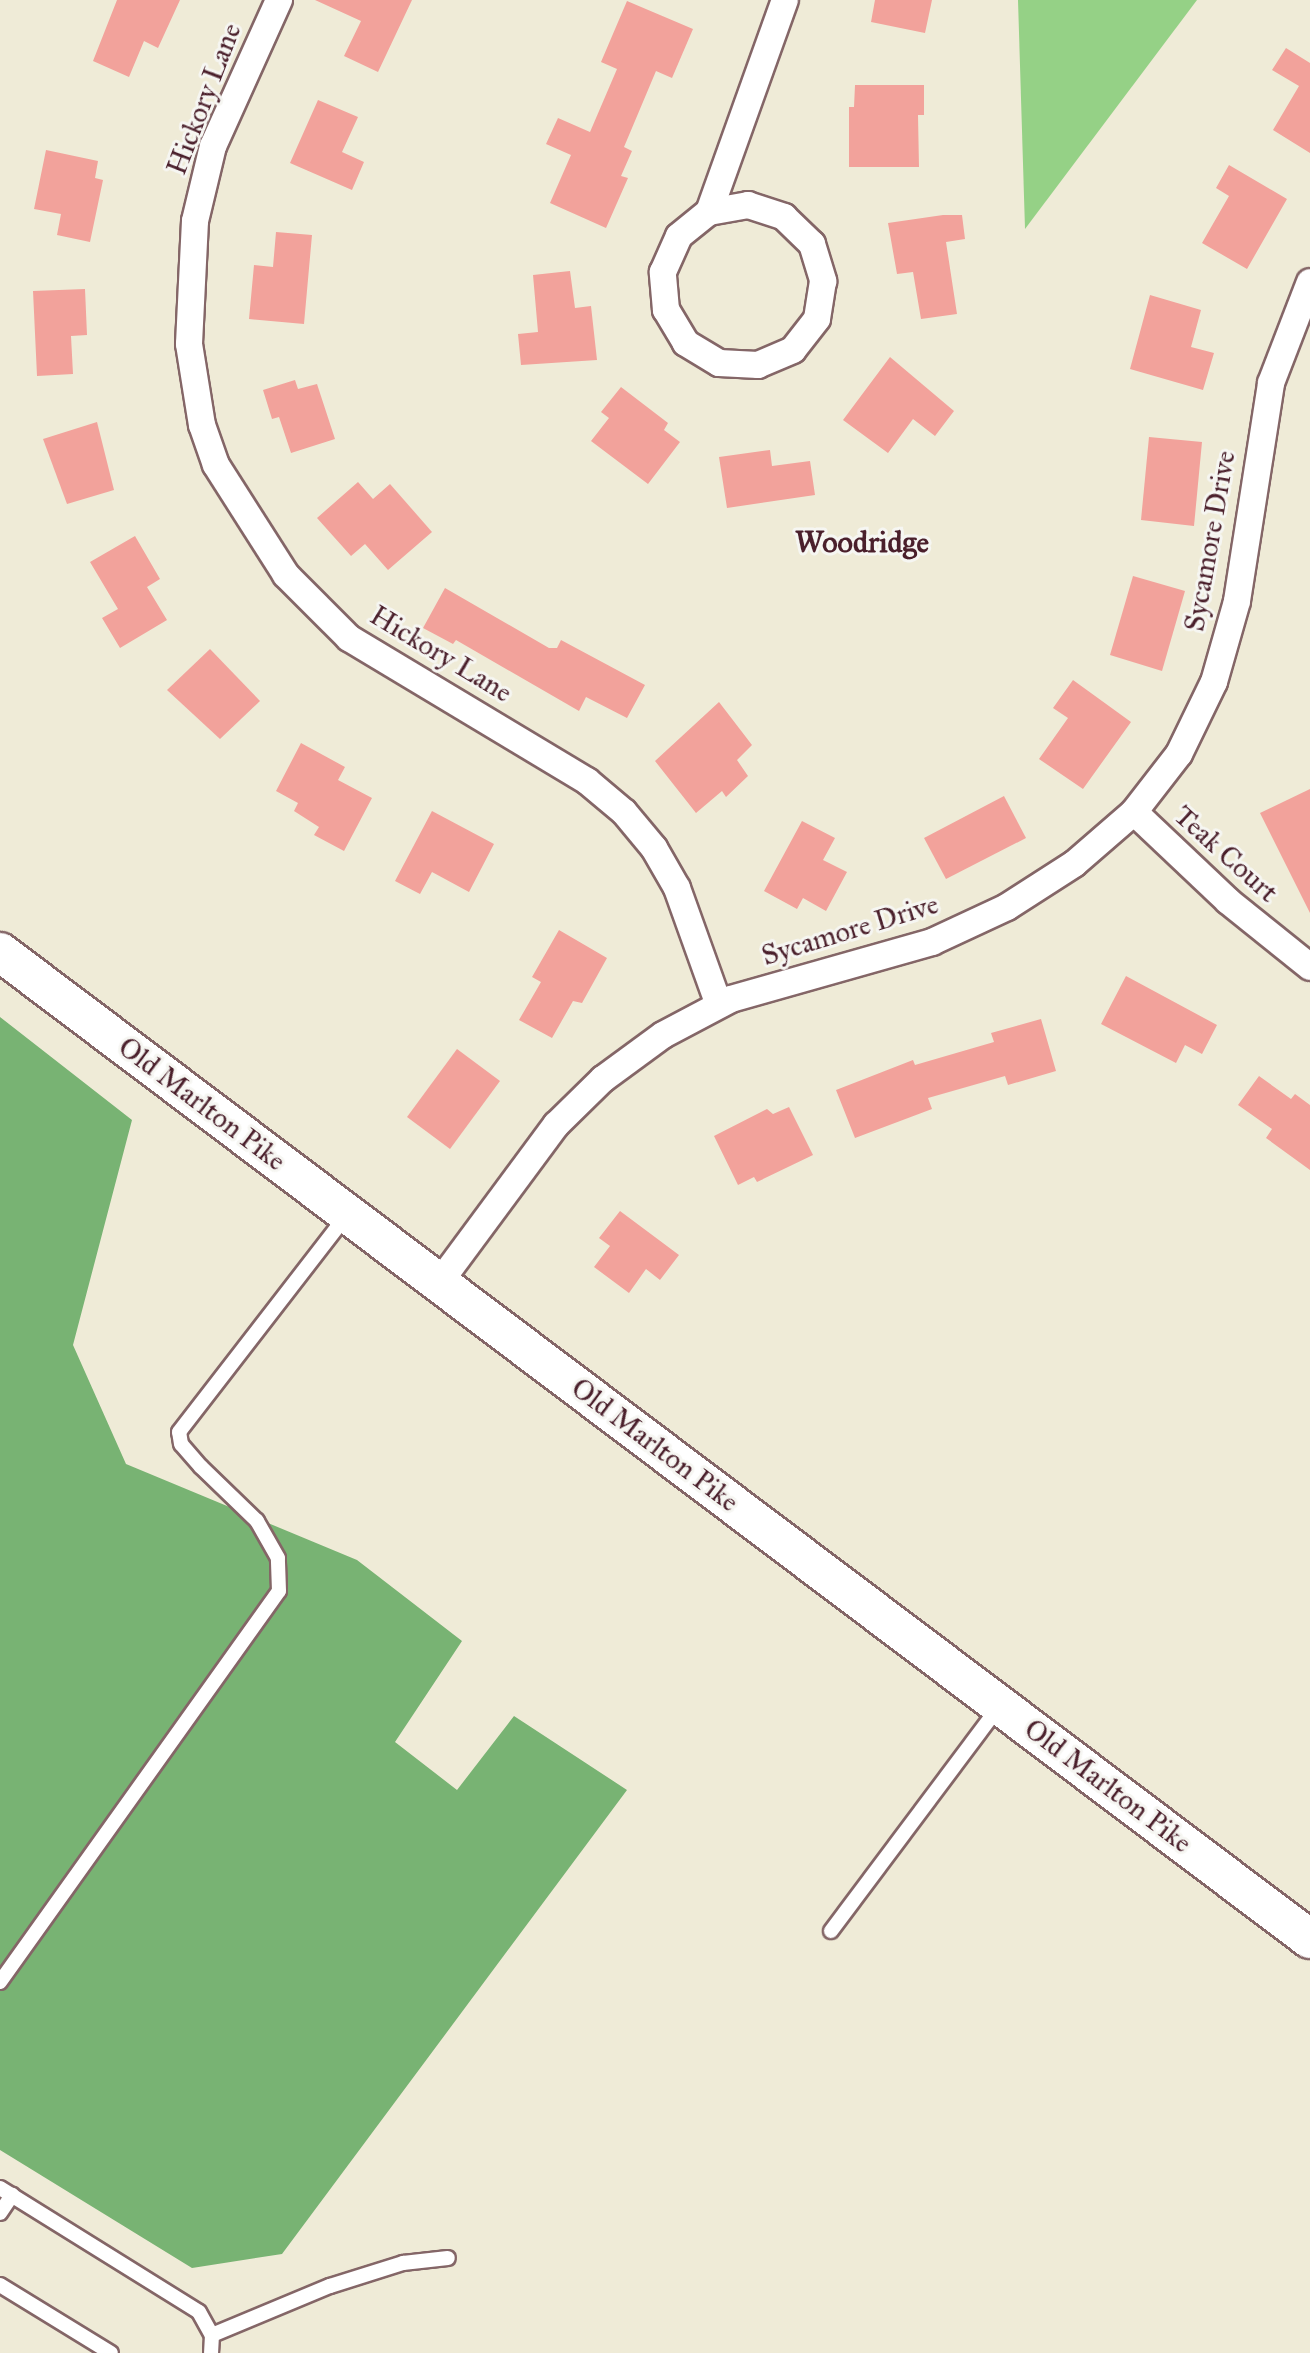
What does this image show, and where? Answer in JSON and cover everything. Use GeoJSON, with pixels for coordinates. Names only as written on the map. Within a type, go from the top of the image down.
{"type":"FeatureCollection","features":[{"type":"Feature","properties":{"kind":"street","name":"Hickory Lane"},"geometry":{"type":"LineString","coordinates":[[279,0],[214,146],[195,221],[189,344],[202,425],[216,465],[286,575],[349,638],[587,781],[624,812],[654,848],[677,888],[719,1005]]}},
{"type":"Feature","properties":{"kind":"street"},"geometry":{"type":"LineString","coordinates":[[709,212],[748,205],[784,217],[811,244],[823,281],[817,319],[793,349],[758,365],[719,363],[686,343],[666,310],[663,272],[679,236],[709,212],[785,0]]}},
{"type":"Feature","properties":{"kind":"street","name":"Sycamore Drive"},"geometry":{"type":"LineString","coordinates":[[439,1283],[571,1110],[603,1079],[663,1035],[719,1005],[932,943],[1042,885],[1134,812],[1179,754],[1214,682],[1237,601],[1260,430],[1271,383],[1310,282]]}},
{"type":"Feature","properties":{"kind":"street","name":"Teak Court"},"geometry":{"type":"LineString","coordinates":[[1134,812],[1228,901],[1310,967]]}},
{"type":"Feature","properties":{"kind":"street","name":"Old Marlton Pike"},"geometry":{"type":"LineString","coordinates":[[0,952],[1310,1938]]}},
{"type":"Feature","properties":{"kind":"lane"},"geometry":{"type":"LineString","coordinates":[[0,1982],[279,1591],[278,1558],[257,1521],[201,1467],[181,1444],[179,1432],[348,1214]]}},
{"type":"Feature","properties":{"kind":"lane"},"geometry":{"type":"LineString","coordinates":[[831,1931],[1001,1704]]}},
{"type":"Feature","properties":{"kind":"lane"},"geometry":{"type":"LineString","coordinates":[[0,2213],[6,2192],[200,2312],[212,2335],[211,2353]]}},
{"type":"Feature","properties":{"kind":"lane"},"geometry":{"type":"LineString","coordinates":[[212,2335],[330,2286],[403,2263],[448,2258]]}},
{"type":"Feature","properties":{"kind":"lane"},"geometry":{"type":"LineString","coordinates":[[0,2285],[111,2353]]}},
{"type":"Feature","properties":{"kind":"green space"},"geometry":{"type":"Polygon","coordinates":[[[1018,0],[1197,0],[1025,229],[1018,0]]]}},
{"type":"Feature","properties":{"kind":"green space"},"geometry":{"type":"Polygon","coordinates":[[[0,1017],[132,1120],[73,1345],[126,1464],[357,1560],[462,1641],[395,1742],[457,1790],[514,1716],[627,1790],[282,2254],[192,2268],[0,2150],[0,1017]]]}},
{"type":"Feature","properties":{"kind":"building"},"geometry":{"type":"Polygon","coordinates":[[[117,0],[180,0],[158,48],[144,41],[129,77],[93,61],[117,0]]]}},
{"type":"Feature","properties":{"kind":"building"},"geometry":{"type":"Polygon","coordinates":[[[315,0],[412,0],[378,72],[344,56],[361,21],[315,0]]]}},
{"type":"Feature","properties":{"kind":"building"},"geometry":{"type":"Polygon","coordinates":[[[875,0],[932,0],[925,33],[871,22],[875,0]]]}},
{"type":"Feature","properties":{"kind":"building"},"geometry":{"type":"Polygon","coordinates":[[[627,1],[693,29],[672,78],[656,71],[624,147],[632,151],[621,176],[628,178],[606,228],[550,203],[571,155],[546,144],[558,118],[590,132],[617,69],[601,62],[627,1]]]}},
{"type":"Feature","properties":{"kind":"building"},"geometry":{"type":"Polygon","coordinates":[[[1286,48],[1310,63],[1310,153],[1273,130],[1299,86],[1272,70],[1286,48]]]}},
{"type":"Feature","properties":{"kind":"building"},"geometry":{"type":"Polygon","coordinates":[[[855,85],[924,85],[924,115],[918,115],[919,167],[849,167],[849,107],[854,107],[855,85]]]}},
{"type":"Feature","properties":{"kind":"building"},"geometry":{"type":"Polygon","coordinates":[[[318,100],[358,117],[342,152],[364,162],[352,190],[290,163],[318,100]]]}},
{"type":"Feature","properties":{"kind":"building"},"geometry":{"type":"Polygon","coordinates":[[[46,150],[98,161],[95,178],[103,180],[90,242],[57,235],[61,214],[34,209],[46,150]]]}},
{"type":"Feature","properties":{"kind":"building"},"geometry":{"type":"Polygon","coordinates":[[[1229,165],[1287,199],[1247,269],[1202,243],[1229,196],[1216,188],[1229,165]]]}},
{"type":"Feature","properties":{"kind":"building"},"geometry":{"type":"Polygon","coordinates":[[[962,215],[965,239],[946,242],[957,314],[921,319],[913,272],[897,274],[888,223],[962,215]]]}},
{"type":"Feature","properties":{"kind":"building"},"geometry":{"type":"Polygon","coordinates":[[[276,232],[312,235],[304,324],[249,319],[254,265],[273,267],[276,232]]]}},
{"type":"Feature","properties":{"kind":"building"},"geometry":{"type":"Polygon","coordinates":[[[570,271],[575,308],[591,306],[597,360],[521,365],[518,334],[538,332],[533,275],[570,271]]]}},
{"type":"Feature","properties":{"kind":"building"},"geometry":{"type":"Polygon","coordinates":[[[85,289],[87,335],[71,336],[73,374],[37,376],[33,291],[85,289]]]}},
{"type":"Feature","properties":{"kind":"building"},"geometry":{"type":"Polygon","coordinates":[[[1150,295],[1201,310],[1191,347],[1214,353],[1203,390],[1130,369],[1150,295]]]}},
{"type":"Feature","properties":{"kind":"building"},"geometry":{"type":"Polygon","coordinates":[[[890,357],[954,411],[935,436],[913,419],[888,453],[843,420],[890,357]]]}},
{"type":"Feature","properties":{"kind":"building"},"geometry":{"type":"Polygon","coordinates":[[[295,380],[298,389],[317,384],[335,439],[291,453],[279,417],[272,419],[263,390],[295,380]]]}},
{"type":"Feature","properties":{"kind":"building"},"geometry":{"type":"Polygon","coordinates":[[[621,387],[668,423],[664,430],[680,442],[648,484],[591,441],[609,418],[601,412],[621,387]]]}},
{"type":"Feature","properties":{"kind":"building"},"geometry":{"type":"Polygon","coordinates":[[[97,422],[114,490],[67,504],[43,439],[97,422]]]}},
{"type":"Feature","properties":{"kind":"building"},"geometry":{"type":"Polygon","coordinates":[[[1149,437],[1202,442],[1194,526],[1141,520],[1149,437]]]}},
{"type":"Feature","properties":{"kind":"building"},"geometry":{"type":"Polygon","coordinates":[[[770,450],[772,466],[810,461],[815,495],[727,508],[719,457],[770,450]]]}},
{"type":"Feature","properties":{"kind":"building"},"geometry":{"type":"Polygon","coordinates":[[[358,482],[373,499],[390,484],[432,532],[388,570],[365,544],[351,556],[317,518],[358,482]]]}},
{"type":"Feature","properties":{"kind":"building"},"geometry":{"type":"Polygon","coordinates":[[[135,536],[160,579],[147,587],[167,620],[120,648],[102,618],[118,609],[90,562],[135,536]]]}},
{"type":"Feature","properties":{"kind":"building"},"geometry":{"type":"Polygon","coordinates":[[[1133,576],[1185,591],[1162,671],[1110,655],[1133,576]]]}},
{"type":"Feature","properties":{"kind":"building"},"geometry":{"type":"Polygon","coordinates":[[[445,588],[549,648],[557,648],[561,640],[645,685],[627,718],[586,697],[579,711],[456,640],[453,644],[423,628],[445,588]]]}},
{"type":"Feature","properties":{"kind":"building"},"geometry":{"type":"Polygon","coordinates":[[[210,649],[260,701],[220,739],[167,690],[210,649]]]}},
{"type":"Feature","properties":{"kind":"building"},"geometry":{"type":"Polygon","coordinates":[[[1073,680],[1131,722],[1083,789],[1039,759],[1068,718],[1053,708],[1073,680]]]}},
{"type":"Feature","properties":{"kind":"building"},"geometry":{"type":"Polygon","coordinates":[[[719,702],[752,745],[737,760],[748,776],[726,797],[722,791],[696,813],[655,761],[719,702]]]}},
{"type":"Feature","properties":{"kind":"building"},"geometry":{"type":"Polygon","coordinates":[[[301,743],[345,767],[338,780],[372,798],[344,851],[314,835],[319,827],[294,811],[298,803],[276,791],[301,743]]]}},
{"type":"Feature","properties":{"kind":"building"},"geometry":{"type":"Polygon","coordinates":[[[1310,789],[1310,913],[1260,813],[1310,789]]]}},
{"type":"Feature","properties":{"kind":"building"},"geometry":{"type":"Polygon","coordinates":[[[1004,796],[1026,838],[946,879],[924,838],[1004,796]]]}},
{"type":"Feature","properties":{"kind":"building"},"geometry":{"type":"Polygon","coordinates":[[[432,811],[494,844],[469,892],[432,872],[420,894],[395,881],[432,811]]]}},
{"type":"Feature","properties":{"kind":"building"},"geometry":{"type":"Polygon","coordinates":[[[802,821],[835,838],[823,860],[847,872],[826,911],[803,898],[797,909],[764,891],[802,821]]]}},
{"type":"Feature","properties":{"kind":"building"},"geometry":{"type":"Polygon","coordinates":[[[559,930],[607,958],[582,1003],[573,1001],[552,1038],[519,1020],[541,982],[532,977],[559,930]]]}},
{"type":"Feature","properties":{"kind":"building"},"geometry":{"type":"Polygon","coordinates":[[[1126,976],[1217,1025],[1202,1054],[1185,1045],[1176,1063],[1101,1024],[1126,976]]]}},
{"type":"Feature","properties":{"kind":"building"},"geometry":{"type":"Polygon","coordinates":[[[1041,1019],[1056,1071],[1008,1085],[1005,1076],[928,1098],[932,1109],[855,1138],[836,1090],[913,1060],[915,1065],[994,1042],[991,1033],[1041,1019]]]}},
{"type":"Feature","properties":{"kind":"building"},"geometry":{"type":"Polygon","coordinates":[[[457,1049],[500,1081],[450,1149],[407,1117],[457,1049]]]}},
{"type":"Feature","properties":{"kind":"building"},"geometry":{"type":"Polygon","coordinates":[[[1259,1076],[1291,1099],[1295,1094],[1310,1105],[1310,1170],[1266,1138],[1272,1129],[1238,1105],[1259,1076]]]}},
{"type":"Feature","properties":{"kind":"building"},"geometry":{"type":"Polygon","coordinates":[[[789,1107],[813,1155],[757,1182],[754,1177],[738,1185],[714,1136],[767,1109],[773,1114],[789,1107]]]}},
{"type":"Feature","properties":{"kind":"building"},"geometry":{"type":"Polygon","coordinates":[[[620,1211],[679,1255],[660,1280],[646,1269],[629,1293],[594,1267],[610,1246],[599,1238],[620,1211]]]}},
{"type":"Feature","properties":{"kind":"district","name":"Woodridge"},"geometry":{"type":"Point","coordinates":[862,542]}}]}
